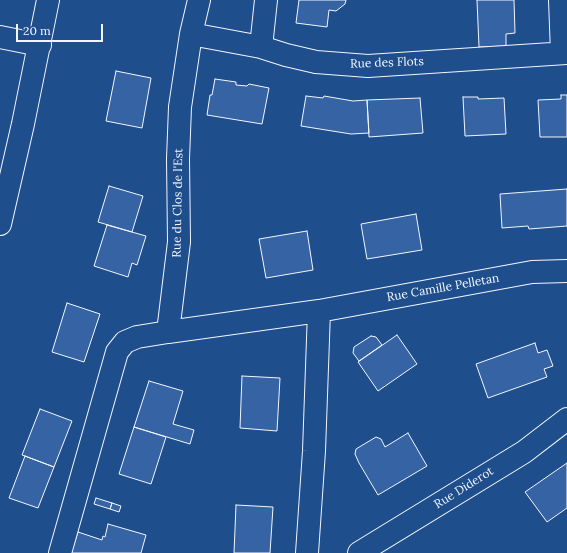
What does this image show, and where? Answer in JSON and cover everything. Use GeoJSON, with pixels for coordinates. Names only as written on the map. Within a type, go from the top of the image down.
{"type":"FeatureCollection","features":[{"type":"Feature","properties":{"kind":"street"},"geometry":{"type":"LineString","coordinates":[[0,224],[40,45],[48,0]]}},
{"type":"Feature","properties":{"kind":"street","name":"Rue du Clos de l'Est"},"geometry":{"type":"LineString","coordinates":[[168,332],[179,242],[178,159],[180,108],[191,34],[199,0]]}},
{"type":"Feature","properties":{"kind":"street"},"geometry":{"type":"LineString","coordinates":[[261,47],[266,0]]}},
{"type":"Feature","properties":{"kind":"street"},"geometry":{"type":"LineString","coordinates":[[560,0],[565,53]]}},
{"type":"Feature","properties":{"kind":"street","name":"Rue des Flots"},"geometry":{"type":"LineString","coordinates":[[191,34],[261,47],[316,62],[368,66],[565,53]]}},
{"type":"Feature","properties":{"kind":"street"},"geometry":{"type":"LineString","coordinates":[[0,37],[40,45]]}},
{"type":"Feature","properties":{"kind":"street","name":"Rue Camille Pelletan"},"geometry":{"type":"LineString","coordinates":[[168,332],[319,311],[532,272],[567,271]]}},
{"type":"Feature","properties":{"kind":"street"},"geometry":{"type":"LineString","coordinates":[[307,553],[314,451],[319,311]]}},
{"type":"Feature","properties":{"kind":"street"},"geometry":{"type":"LineString","coordinates":[[60,553],[117,352],[125,342],[137,337],[168,332]]}},
{"type":"Feature","properties":{"kind":"street","name":"Rue Diderot"},"geometry":{"type":"LineString","coordinates":[[359,553],[524,452],[567,419]]}},
{"type":"Feature","properties":{"kind":"building"},"geometry":{"type":"Polygon","coordinates":[[[299,0],[346,0],[345,4],[336,11],[329,10],[327,27],[296,23],[299,0]]]}},
{"type":"Feature","properties":{"kind":"building"},"geometry":{"type":"Polygon","coordinates":[[[477,0],[514,0],[515,33],[506,34],[506,46],[479,47],[477,0]]]}},
{"type":"Feature","properties":{"kind":"building"},"geometry":{"type":"Polygon","coordinates":[[[116,71],[151,78],[142,128],[106,121],[116,71]]]}},
{"type":"Feature","properties":{"kind":"building"},"geometry":{"type":"Polygon","coordinates":[[[215,79],[236,82],[236,85],[247,86],[249,84],[269,88],[262,124],[207,115],[210,95],[212,95],[215,79]]]}},
{"type":"Feature","properties":{"kind":"building"},"geometry":{"type":"Polygon","coordinates":[[[561,95],[567,95],[567,137],[540,137],[538,100],[561,99],[561,95]]]}},
{"type":"Feature","properties":{"kind":"building"},"geometry":{"type":"Polygon","coordinates":[[[306,96],[323,98],[324,96],[353,101],[367,100],[369,133],[351,134],[301,126],[306,96]]]}},
{"type":"Feature","properties":{"kind":"building"},"geometry":{"type":"Polygon","coordinates":[[[463,97],[478,97],[478,99],[504,98],[506,134],[465,136],[463,97]]]}},
{"type":"Feature","properties":{"kind":"building"},"geometry":{"type":"Polygon","coordinates":[[[420,98],[423,133],[369,137],[367,100],[420,98]]]}},
{"type":"Feature","properties":{"kind":"building"},"geometry":{"type":"Polygon","coordinates":[[[109,186],[143,196],[132,232],[98,222],[109,186]]]}},
{"type":"Feature","properties":{"kind":"building"},"geometry":{"type":"Polygon","coordinates":[[[567,189],[567,226],[529,229],[528,226],[502,228],[500,194],[567,189]]]}},
{"type":"Feature","properties":{"kind":"building"},"geometry":{"type":"Polygon","coordinates":[[[416,214],[422,250],[367,259],[361,224],[416,214]]]}},
{"type":"Feature","properties":{"kind":"building"},"geometry":{"type":"Polygon","coordinates":[[[107,225],[146,236],[137,265],[132,263],[128,277],[94,266],[107,225]]]}},
{"type":"Feature","properties":{"kind":"building"},"geometry":{"type":"Polygon","coordinates":[[[307,231],[313,270],[266,278],[259,239],[307,231]]]}},
{"type":"Feature","properties":{"kind":"building"},"geometry":{"type":"Polygon","coordinates":[[[67,303],[100,314],[84,362],[52,352],[67,303]]]}},
{"type":"Feature","properties":{"kind":"building"},"geometry":{"type":"Polygon","coordinates":[[[397,335],[417,364],[378,391],[358,362],[397,335]]]}},
{"type":"Feature","properties":{"kind":"building"},"geometry":{"type":"Polygon","coordinates":[[[371,336],[376,337],[382,345],[359,361],[353,353],[354,347],[371,336]]]}},
{"type":"Feature","properties":{"kind":"building"},"geometry":{"type":"Polygon","coordinates":[[[535,343],[538,353],[547,350],[553,366],[544,369],[547,377],[488,398],[476,364],[535,343]]]}},
{"type":"Feature","properties":{"kind":"building"},"geometry":{"type":"Polygon","coordinates":[[[242,376],[280,378],[277,431],[240,428],[242,376]]]}},
{"type":"Feature","properties":{"kind":"building"},"geometry":{"type":"Polygon","coordinates":[[[149,381],[183,391],[173,424],[194,430],[190,444],[134,427],[149,381]]]}},
{"type":"Feature","properties":{"kind":"building"},"geometry":{"type":"Polygon","coordinates":[[[40,409],[72,421],[54,467],[22,455],[40,409]]]}},
{"type":"Feature","properties":{"kind":"building"},"geometry":{"type":"Polygon","coordinates":[[[134,427],[166,437],[151,484],[119,474],[134,427]]]}},
{"type":"Feature","properties":{"kind":"building"},"geometry":{"type":"Polygon","coordinates":[[[408,433],[427,466],[378,495],[359,463],[355,454],[356,449],[376,437],[381,439],[385,447],[408,433]]]}},
{"type":"Feature","properties":{"kind":"building"},"geometry":{"type":"Polygon","coordinates":[[[25,456],[54,467],[38,508],[9,498],[25,456]]]}},
{"type":"Feature","properties":{"kind":"building"},"geometry":{"type":"Polygon","coordinates":[[[567,463],[567,508],[547,522],[525,492],[567,463]]]}},
{"type":"Feature","properties":{"kind":"building"},"geometry":{"type":"Polygon","coordinates":[[[96,498],[112,503],[110,509],[94,504],[96,498]]]}},
{"type":"Feature","properties":{"kind":"building"},"geometry":{"type":"Polygon","coordinates":[[[112,503],[121,506],[119,512],[110,509],[112,503]]]}},
{"type":"Feature","properties":{"kind":"building"},"geometry":{"type":"Polygon","coordinates":[[[236,505],[273,507],[270,553],[234,553],[236,505]]]}},
{"type":"Feature","properties":{"kind":"building"},"geometry":{"type":"Polygon","coordinates":[[[108,524],[146,535],[141,553],[71,553],[78,532],[102,540],[103,536],[105,537],[108,524]]]}}]}
